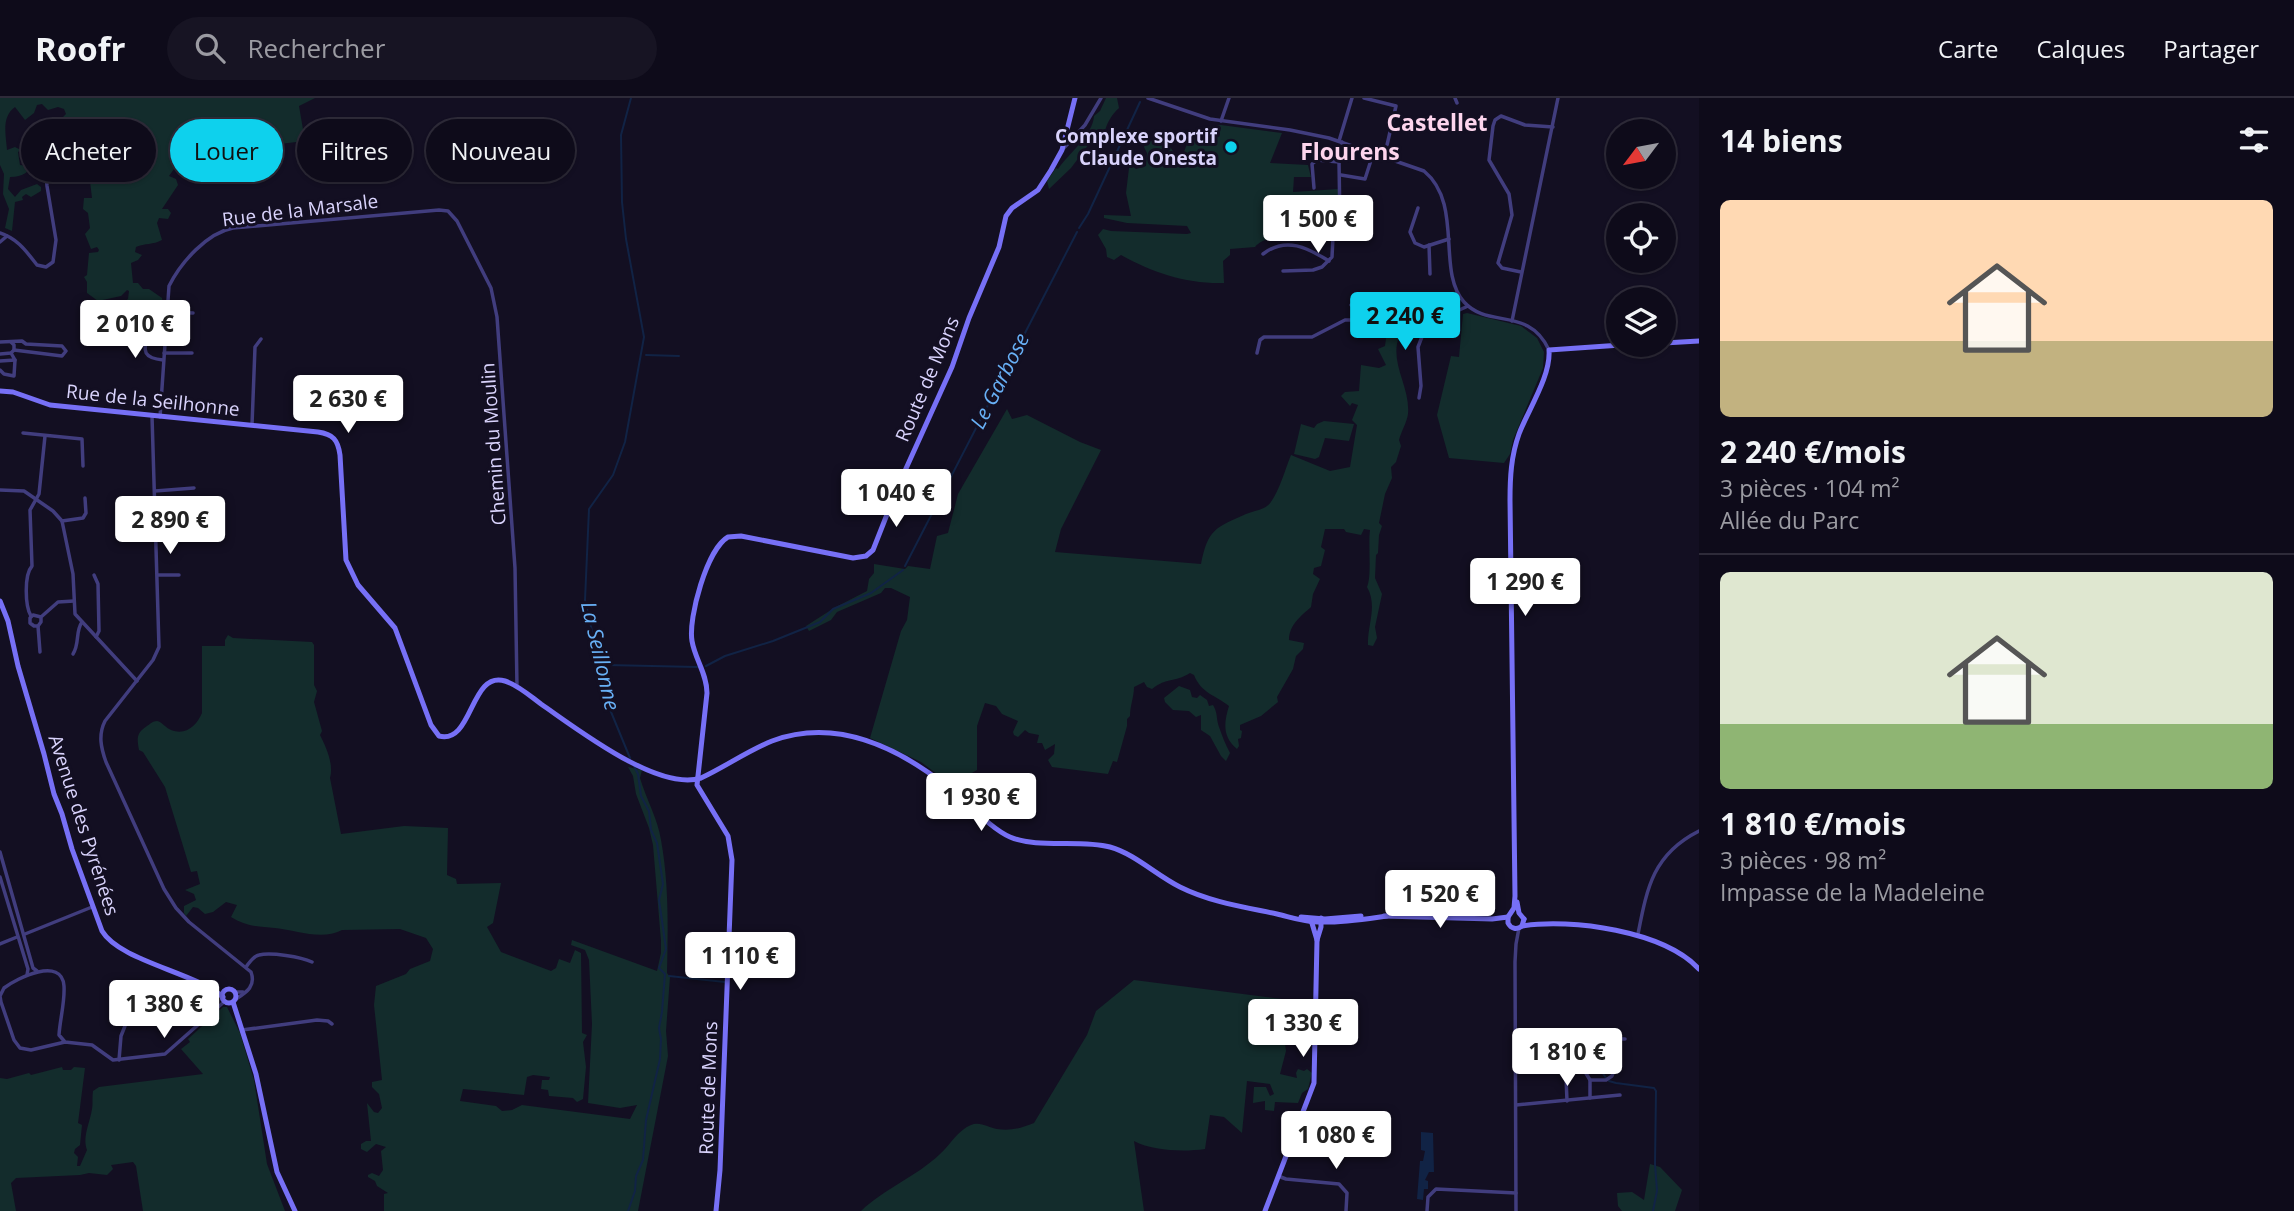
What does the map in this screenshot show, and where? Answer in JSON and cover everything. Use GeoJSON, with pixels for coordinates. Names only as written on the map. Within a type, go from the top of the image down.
{"type":"FeatureCollection","features":[{"type":"Feature","properties":{"kind":"street","name":"Route de Mons"},"geometry":{"type":"LineString","coordinates":[[1062,150],[1074,98]]}},
{"type":"Feature","properties":{"kind":"street","name":"Route de Mons"},"geometry":{"type":"LineString","coordinates":[[716,1211],[721,1157],[732,860],[728,835],[699,789],[697,780],[707,687],[694,648],[691,628],[699,594],[717,547],[724,539],[733,536],[853,558],[873,550],[899,484],[952,367],[999,247],[1006,216],[1012,208],[1038,190],[1062,150],[1091,117],[1101,98]]}},
{"type":"Feature","properties":{"kind":"street"},"geometry":{"type":"LineString","coordinates":[[1148,98],[1203,117],[1300,132],[1340,142],[1427,174],[1444,203],[1454,284],[1459,296],[1468,306],[1484,314],[1524,323],[1541,336],[1549,350],[1547,370],[1518,437],[1510,482],[1516,921],[1516,1211]]}},
{"type":"Feature","properties":{"kind":"street"},"geometry":{"type":"LineString","coordinates":[[1221,121],[1229,98]]}},
{"type":"Feature","properties":{"kind":"street"},"geometry":{"type":"LineString","coordinates":[[1283,271],[1313,270],[1329,261],[1333,237],[1339,226],[1340,142],[1352,98]]}},
{"type":"Feature","properties":{"kind":"street"},"geometry":{"type":"LineString","coordinates":[[1364,98],[1396,106],[1384,158]]}},
{"type":"Feature","properties":{"kind":"street"},"geometry":{"type":"LineString","coordinates":[[1512,321],[1558,98]]}},
{"type":"Feature","properties":{"kind":"street"},"geometry":{"type":"LineString","coordinates":[[1521,272],[1502,268],[1498,263],[1512,215],[1509,194],[1489,160],[1493,126],[1495,120],[1501,116],[1524,125],[1553,127]]}},
{"type":"Feature","properties":{"kind":"street"},"geometry":{"type":"LineString","coordinates":[[1067,129],[1081,130]]}},
{"type":"Feature","properties":{"kind":"street"},"geometry":{"type":"LineString","coordinates":[[34,136],[40,138],[43,145],[46,169],[30,143],[34,136]]}},
{"type":"Feature","properties":{"kind":"street"},"geometry":{"type":"LineString","coordinates":[[1341,175],[1365,179],[1373,154]]}},
{"type":"Feature","properties":{"kind":"street"},"geometry":{"type":"LineString","coordinates":[[1314,188],[1312,164],[1317,160],[1339,162]]}},
{"type":"Feature","properties":{"kind":"street"},"geometry":{"type":"LineString","coordinates":[[1362,178],[1366,176],[1370,160]]}},
{"type":"Feature","properties":{"kind":"street"},"geometry":{"type":"LineString","coordinates":[[0,233],[9,236],[26,250],[37,265],[46,267],[53,262],[57,244],[48,182]]}},
{"type":"Feature","properties":{"kind":"street"},"geometry":{"type":"LineString","coordinates":[[1418,208],[1410,234],[1418,246],[1424,247],[1449,239]]}},
{"type":"Feature","properties":{"kind":"street","name":"Rue de la Marsale"},"geometry":{"type":"LineString","coordinates":[[160,416],[167,293],[175,275],[205,241],[219,232],[233,228],[448,211]]}},
{"type":"Feature","properties":{"kind":"street","name":"Chemin du Moulin"},"geometry":{"type":"LineString","coordinates":[[448,211],[457,220],[488,282],[497,317],[515,568],[517,687]]}},
{"type":"Feature","properties":{"kind":"street"},"geometry":{"type":"LineString","coordinates":[[0,242],[9,236]]}},
{"type":"Feature","properties":{"kind":"street"},"geometry":{"type":"LineString","coordinates":[[1263,254],[1276,247],[1294,245],[1309,248],[1329,261]]}},
{"type":"Feature","properties":{"kind":"street"},"geometry":{"type":"LineString","coordinates":[[1429,245],[1430,274]]}},
{"type":"Feature","properties":{"kind":"street"},"geometry":{"type":"LineString","coordinates":[[1351,305],[1380,308],[1392,314],[1395,320]]}},
{"type":"Feature","properties":{"kind":"street"},"geometry":{"type":"LineString","coordinates":[[1256,353],[1260,340],[1264,337],[1312,337],[1345,320],[1395,320],[1459,311],[1468,306]]}},
{"type":"Feature","properties":{"kind":"street"},"geometry":{"type":"LineString","coordinates":[[166,312],[193,313]]}},
{"type":"Feature","properties":{"kind":"street"},"geometry":{"type":"LineString","coordinates":[[1419,398],[1418,347],[1430,316]]}},
{"type":"Feature","properties":{"kind":"street"},"geometry":{"type":"LineString","coordinates":[[148,334],[145,349],[147,356],[163,360]]}},
{"type":"Feature","properties":{"kind":"street"},"geometry":{"type":"LineString","coordinates":[[253,425],[255,347],[261,340]]}},
{"type":"Feature","properties":{"kind":"street"},"geometry":{"type":"LineString","coordinates":[[0,342],[22,341],[26,344],[64,346],[66,351],[62,356],[12,352],[0,354]]}},
{"type":"Feature","properties":{"kind":"street"},"geometry":{"type":"LineString","coordinates":[[1676,342],[1699,341]]}},
{"type":"Feature","properties":{"kind":"street"},"geometry":{"type":"LineString","coordinates":[[0,370],[4,374],[14,376],[16,373],[12,352],[14,345],[10,342]]}},
{"type":"Feature","properties":{"kind":"street"},"geometry":{"type":"LineString","coordinates":[[1549,350],[1606,346]]}},
{"type":"Feature","properties":{"kind":"street"},"geometry":{"type":"LineString","coordinates":[[164,353],[192,353]]}},
{"type":"Feature","properties":{"kind":"street"},"geometry":{"type":"LineString","coordinates":[[0,361],[15,360]]}},
{"type":"Feature","properties":{"kind":"street","name":"Rue de la Seilhonne"},"geometry":{"type":"LineString","coordinates":[[0,391],[13,392],[50,405],[253,425],[332,436],[338,444],[346,559],[358,585],[396,628],[436,734],[443,738],[454,734],[489,681],[503,680],[517,687]]}},
{"type":"Feature","properties":{"kind":"street"},"geometry":{"type":"LineString","coordinates":[[152,416],[159,647],[153,660],[103,725],[101,742],[106,762],[158,876],[176,908],[197,929],[251,972],[253,979],[248,990],[234,998],[222,996]]}},
{"type":"Feature","properties":{"kind":"street"},"geometry":{"type":"LineString","coordinates":[[23,433],[82,439],[83,466]]}},
{"type":"Feature","properties":{"kind":"street"},"geometry":{"type":"LineString","coordinates":[[38,626],[30,623],[27,572],[32,566],[30,510],[39,494],[45,436]]}},
{"type":"Feature","properties":{"kind":"street"},"geometry":{"type":"LineString","coordinates":[[155,491],[194,488]]}},
{"type":"Feature","properties":{"kind":"street"},"geometry":{"type":"LineString","coordinates":[[0,490],[21,490],[53,511],[62,521],[73,574],[75,614],[137,681]]}},
{"type":"Feature","properties":{"kind":"street"},"geometry":{"type":"LineString","coordinates":[[62,521],[83,518],[86,513],[85,498]]}},
{"type":"Feature","properties":{"kind":"street"},"geometry":{"type":"LineString","coordinates":[[94,575],[98,584],[99,631],[96,637]]}},
{"type":"Feature","properties":{"kind":"street"},"geometry":{"type":"LineString","coordinates":[[158,575],[179,575]]}},
{"type":"Feature","properties":{"kind":"street"},"geometry":{"type":"LineString","coordinates":[[40,617],[58,602],[74,601]]}},
{"type":"Feature","properties":{"kind":"street","name":"Avenue des Pyrénées"},"geometry":{"type":"LineString","coordinates":[[0,602],[8,621],[54,794],[102,931],[113,944],[222,996]]}},
{"type":"Feature","properties":{"kind":"street"},"geometry":{"type":"LineString","coordinates":[[31,616],[36,614],[40,617]]}},
{"type":"Feature","properties":{"kind":"street"},"geometry":{"type":"LineString","coordinates":[[40,617],[40,652]]}},
{"type":"Feature","properties":{"kind":"street"},"geometry":{"type":"LineString","coordinates":[[73,654],[77,648],[78,630],[82,622]]}},
{"type":"Feature","properties":{"kind":"street"},"geometry":{"type":"LineString","coordinates":[[517,687],[620,757],[678,780],[697,780],[761,746],[792,735],[824,732],[855,736],[885,748],[928,772],[1001,832],[1013,838],[1113,848],[1191,892],[1237,906],[1311,920],[1387,916],[1492,919],[1615,929],[1638,934],[1678,953],[1699,969]]}},
{"type":"Feature","properties":{"kind":"street"},"geometry":{"type":"LineString","coordinates":[[1638,934],[1645,896],[1662,860],[1676,845],[1699,831]]}},
{"type":"Feature","properties":{"kind":"street"},"geometry":{"type":"LineString","coordinates":[[0,852],[24,934],[28,972],[25,978]]}},
{"type":"Feature","properties":{"kind":"street"},"geometry":{"type":"LineString","coordinates":[[0,877],[17,937],[33,968],[53,971],[60,975],[64,982],[60,1035],[54,1044]]}},
{"type":"Feature","properties":{"kind":"street"},"geometry":{"type":"LineString","coordinates":[[0,944],[93,906]]}},
{"type":"Feature","properties":{"kind":"street"},"geometry":{"type":"LineString","coordinates":[[1311,920],[1317,940]]}},
{"type":"Feature","properties":{"kind":"street"},"geometry":{"type":"LineString","coordinates":[[1265,1211],[1314,1083],[1317,940],[1321,920]]}},
{"type":"Feature","properties":{"kind":"street"},"geometry":{"type":"LineString","coordinates":[[246,967],[253,958],[261,955],[300,957],[312,962]]}},
{"type":"Feature","properties":{"kind":"street"},"geometry":{"type":"LineString","coordinates":[[39,971],[6,986],[1,995],[14,1040],[20,1048],[28,1050],[65,1042],[95,1046],[109,1059],[119,1060],[165,1054],[231,990],[256,1073],[277,1172],[295,1211]]}},
{"type":"Feature","properties":{"kind":"street"},"geometry":{"type":"LineString","coordinates":[[242,1030],[317,1020],[332,1024]]}},
{"type":"Feature","properties":{"kind":"street"},"geometry":{"type":"LineString","coordinates":[[119,1060],[121,1036],[125,1026]]}},
{"type":"Feature","properties":{"kind":"street"},"geometry":{"type":"LineString","coordinates":[[60,1035],[65,1042]]}},
{"type":"Feature","properties":{"kind":"street"},"geometry":{"type":"LineString","coordinates":[[1590,1080],[1606,1080],[1612,1076],[1615,1068],[1610,1041],[1625,1039]]}},
{"type":"Feature","properties":{"kind":"street"},"geometry":{"type":"LineString","coordinates":[[1567,1101],[1564,1083],[1567,1075],[1573,1071],[1582,1070],[1587,1073],[1590,1080],[1590,1098]]}},
{"type":"Feature","properties":{"kind":"street"},"geometry":{"type":"LineString","coordinates":[[1516,1105],[1620,1094]]}},
{"type":"Feature","properties":{"kind":"street"},"geometry":{"type":"LineString","coordinates":[[1278,1176],[1339,1184],[1346,1193],[1346,1211]]}},
{"type":"Feature","properties":{"kind":"street"},"geometry":{"type":"LineString","coordinates":[[1427,1211],[1428,1197],[1436,1189],[1516,1193]]}},
{"type":"Feature","properties":{"kind":"green space"},"geometry":{"type":"Polygon","coordinates":[[[0,98],[315,98],[299,106],[301,119],[297,119],[297,142],[283,144],[283,119],[170,119],[169,176],[170,182],[177,182],[178,185],[162,209],[168,209],[171,213],[168,219],[159,218],[157,223],[162,240],[136,247],[135,252],[142,255],[131,263],[133,283],[138,283],[143,289],[149,289],[162,298],[164,311],[161,329],[151,324],[153,312],[158,309],[154,302],[136,307],[134,302],[131,302],[133,310],[130,314],[124,313],[123,303],[128,299],[129,291],[121,296],[98,301],[87,293],[84,277],[87,275],[89,253],[99,250],[97,247],[91,249],[85,234],[90,228],[88,213],[83,209],[84,198],[92,198],[90,182],[156,182],[156,119],[61,119],[66,114],[64,109],[58,107],[48,110],[42,104],[37,105],[34,113],[24,119],[15,107],[8,116],[5,127],[7,150],[15,147],[21,150],[18,152],[21,175],[10,177],[8,189],[15,197],[21,190],[37,184],[41,191],[31,197],[26,194],[22,197],[23,200],[15,202],[12,231],[5,228],[9,209],[3,194],[4,174],[0,165],[0,98]]]}},
{"type":"Feature","properties":{"kind":"green space"},"geometry":{"type":"Polygon","coordinates":[[[1106,98],[1117,98],[1119,108],[1105,130],[1105,138],[1103,141],[1098,139],[1089,144],[1071,168],[1049,189],[1047,181],[1090,130],[1094,116],[1100,111],[1106,98]]]}},
{"type":"Feature","properties":{"kind":"green space"},"geometry":{"type":"Polygon","coordinates":[[[1221,125],[1282,133],[1270,163],[1308,165],[1311,177],[1294,177],[1293,192],[1339,189],[1338,201],[1293,203],[1301,230],[1292,230],[1255,247],[1230,249],[1230,255],[1223,261],[1224,283],[1183,279],[1158,272],[1121,255],[1114,260],[1107,257],[1106,249],[1098,235],[1103,229],[1191,233],[1187,226],[1127,223],[1104,218],[1104,215],[1131,216],[1126,193],[1129,168],[1146,166],[1146,143],[1170,134],[1176,136],[1177,140],[1169,145],[1174,153],[1183,155],[1196,132],[1221,125]]]}},
{"type":"Feature","properties":{"kind":"green space"},"geometry":{"type":"Polygon","coordinates":[[[1463,314],[1521,326],[1537,338],[1544,352],[1543,368],[1513,440],[1510,454],[1504,463],[1449,458],[1437,415],[1451,356],[1459,357],[1463,314]]]}},
{"type":"Feature","properties":{"kind":"green space"},"geometry":{"type":"Polygon","coordinates":[[[1410,320],[1401,332],[1397,344],[1408,414],[1399,440],[1401,446],[1396,462],[1391,467],[1392,478],[1385,494],[1379,523],[1382,526],[1375,578],[1382,594],[1375,627],[1377,638],[1373,646],[1368,645],[1372,609],[1367,587],[1370,530],[1364,529],[1361,535],[1346,532],[1344,529],[1325,529],[1321,547],[1325,550],[1321,566],[1314,568],[1313,574],[1320,579],[1311,607],[1296,621],[1289,640],[1304,643],[1303,649],[1296,656],[1293,669],[1277,697],[1278,702],[1261,716],[1240,725],[1242,731],[1237,749],[1229,739],[1226,729],[1229,706],[1204,690],[1190,673],[1152,689],[1144,682],[1134,687],[1130,716],[1117,762],[1113,761],[1108,774],[1052,767],[1048,760],[1054,754],[1055,744],[1045,750],[1042,743],[1037,743],[1039,735],[1025,730],[1018,737],[1014,735],[1018,721],[1002,714],[996,706],[985,703],[977,726],[977,770],[963,778],[961,792],[921,762],[870,738],[901,631],[907,620],[910,597],[885,588],[881,593],[837,612],[831,620],[809,631],[806,626],[867,591],[869,579],[874,573],[874,564],[905,569],[908,566],[930,569],[937,536],[948,533],[958,494],[1007,409],[1012,419],[1027,415],[1101,450],[1061,529],[1055,552],[1201,564],[1207,543],[1214,531],[1271,502],[1291,455],[1330,471],[1350,467],[1357,425],[1352,420],[1358,405],[1352,403],[1350,406],[1341,396],[1345,392],[1359,391],[1361,365],[1379,368],[1386,365],[1378,349],[1385,346],[1388,324],[1410,320]]]}},
{"type":"Feature","properties":{"kind":"green space"},"geometry":{"type":"Polygon","coordinates":[[[1324,421],[1354,424],[1349,441],[1325,438],[1319,457],[1315,459],[1294,454],[1301,424],[1314,428],[1324,421]]]}},
{"type":"Feature","properties":{"kind":"green space"},"geometry":{"type":"Polygon","coordinates":[[[228,635],[233,638],[312,642],[314,645],[314,685],[317,691],[314,702],[322,731],[320,735],[330,761],[330,778],[341,834],[404,826],[448,828],[447,875],[456,879],[457,884],[501,883],[493,923],[487,927],[501,952],[551,971],[556,968],[559,959],[570,963],[575,950],[581,953],[582,1033],[587,1035],[583,1042],[586,1067],[583,1099],[577,1102],[573,1098],[549,1096],[548,1090],[541,1089],[542,1080],[549,1080],[550,1077],[533,1075],[527,1077],[524,1095],[463,1089],[460,1101],[496,1106],[502,1111],[522,1105],[630,1119],[637,1105],[620,1108],[588,1103],[592,1024],[589,960],[585,950],[571,945],[572,940],[657,971],[661,941],[653,845],[628,767],[642,770],[640,778],[657,824],[664,857],[667,973],[670,977],[666,1031],[668,1056],[638,1211],[384,1211],[384,1194],[388,1193],[377,1186],[368,1175],[372,1173],[379,1176],[383,1170],[381,1151],[386,1147],[376,1144],[367,1152],[361,1149],[361,1144],[371,1141],[367,1103],[374,1112],[378,1113],[382,1108],[379,1094],[372,1087],[372,1082],[382,1080],[374,1005],[376,986],[430,961],[433,949],[426,938],[400,929],[342,930],[317,935],[252,926],[231,917],[237,905],[226,902],[213,912],[205,914],[193,907],[186,916],[184,906],[196,900],[194,894],[185,890],[200,884],[197,871],[191,872],[165,787],[143,752],[139,750],[139,734],[153,722],[157,721],[171,730],[181,732],[197,722],[202,713],[202,646],[225,646],[228,635]]]}},
{"type":"Feature","properties":{"kind":"green space"},"geometry":{"type":"Polygon","coordinates":[[[1179,686],[1190,690],[1192,697],[1197,698],[1200,695],[1207,700],[1209,706],[1213,705],[1230,753],[1226,761],[1210,736],[1201,730],[1201,715],[1196,717],[1189,711],[1173,710],[1165,702],[1164,698],[1179,686]]]}},
{"type":"Feature","properties":{"kind":"green space"},"geometry":{"type":"Polygon","coordinates":[[[1134,980],[1282,999],[1287,1004],[1284,1036],[1286,1051],[1280,1074],[1297,1078],[1298,1069],[1307,1069],[1312,1073],[1308,1089],[1302,1093],[1298,1103],[1275,1102],[1274,1111],[1265,1110],[1265,1101],[1253,1103],[1254,1087],[1266,1087],[1270,1096],[1274,1094],[1270,1084],[1247,1081],[1242,1133],[1224,1117],[1210,1115],[1205,1149],[1169,1150],[1134,1141],[1144,1211],[861,1211],[931,1162],[966,1127],[978,1124],[1007,1130],[1034,1123],[1087,1035],[1096,1011],[1134,980]]]}},
{"type":"Feature","properties":{"kind":"green space"},"geometry":{"type":"Polygon","coordinates":[[[223,1007],[227,1007],[240,1033],[254,1080],[267,1164],[285,1211],[143,1211],[136,1166],[133,1162],[111,1165],[113,1169],[107,1175],[89,1173],[16,1178],[11,1183],[16,1211],[0,1211],[0,1078],[7,1079],[29,1073],[31,1075],[62,1067],[63,1070],[85,1068],[78,1123],[82,1125],[80,1145],[74,1153],[78,1157],[77,1166],[80,1166],[87,1150],[86,1135],[93,1091],[99,1087],[203,1074],[181,1049],[190,1042],[188,1039],[223,1007]]]}},
{"type":"Feature","properties":{"kind":"green space"},"geometry":{"type":"Polygon","coordinates":[[[1650,1164],[1660,1167],[1682,1190],[1675,1211],[1622,1211],[1618,1206],[1617,1193],[1632,1192],[1644,1200],[1650,1164]]]}},
{"type":"Feature","properties":{"kind":"water"},"geometry":{"type":"Polygon","coordinates":[[[1421,1132],[1433,1133],[1434,1172],[1429,1172],[1425,1180],[1428,1181],[1428,1189],[1424,1189],[1423,1200],[1417,1199],[1420,1161],[1423,1161],[1425,1151],[1421,1150],[1421,1132]]]}},
{"type":"Feature","properties":{"kind":"waterway","name":"La Seillonne"},"geometry":{"type":"LineString","coordinates":[[630,758],[609,707],[585,600],[589,509],[613,475],[625,442],[644,337],[622,202],[621,135],[631,98]]}},
{"type":"Feature","properties":{"kind":"waterway","name":"Le Garbose"},"geometry":{"type":"LineString","coordinates":[[1079,228],[1140,102]]}},
{"type":"Feature","properties":{"kind":"waterway","name":"Le Garbose"},"geometry":{"type":"LineString","coordinates":[[905,566],[1077,232]]}},
{"type":"Feature","properties":{"kind":"waterway"},"geometry":{"type":"LineString","coordinates":[[646,355],[679,356]]}},
{"type":"Feature","properties":{"kind":"waterway","name":"Le Garbose"},"geometry":{"type":"LineString","coordinates":[[706,666],[725,656],[820,622],[833,609],[871,593],[903,570]]}},
{"type":"Feature","properties":{"kind":"waterway","name":"Le Garbose"},"geometry":{"type":"LineString","coordinates":[[607,665],[697,667]]}},
{"type":"Feature","properties":{"kind":"waterway","name":"La Seillonne"},"geometry":{"type":"LineString","coordinates":[[628,1211],[635,1191],[636,1176],[643,1160],[646,1120],[660,1059],[659,1028],[665,974],[659,968],[666,949],[659,900],[663,884],[657,843],[634,766]]}},
{"type":"Feature","properties":{"kind":"waterway"},"geometry":{"type":"LineString","coordinates":[[669,976],[725,982]]}},
{"type":"Feature","properties":{"kind":"waterway"},"geometry":{"type":"LineString","coordinates":[[1597,1045],[1600,1069],[1606,1078]]}},
{"type":"Feature","properties":{"kind":"waterway"},"geometry":{"type":"LineString","coordinates":[[1609,1081],[1654,1088],[1656,1091],[1657,1191],[1653,1211]]}},
{"type":"Feature","properties":{"kind":"place","name":"Complexe sportif Claude Onesta"},"geometry":{"type":"Point","coordinates":[1231,147]}},
{"type":"Feature","properties":{"kind":"district","name":"Castellet"},"geometry":{"type":"Point","coordinates":[1437,123]}},
{"type":"Feature","properties":{"kind":"district","name":"Flourens"},"geometry":{"type":"Point","coordinates":[1350,152]}}]}
